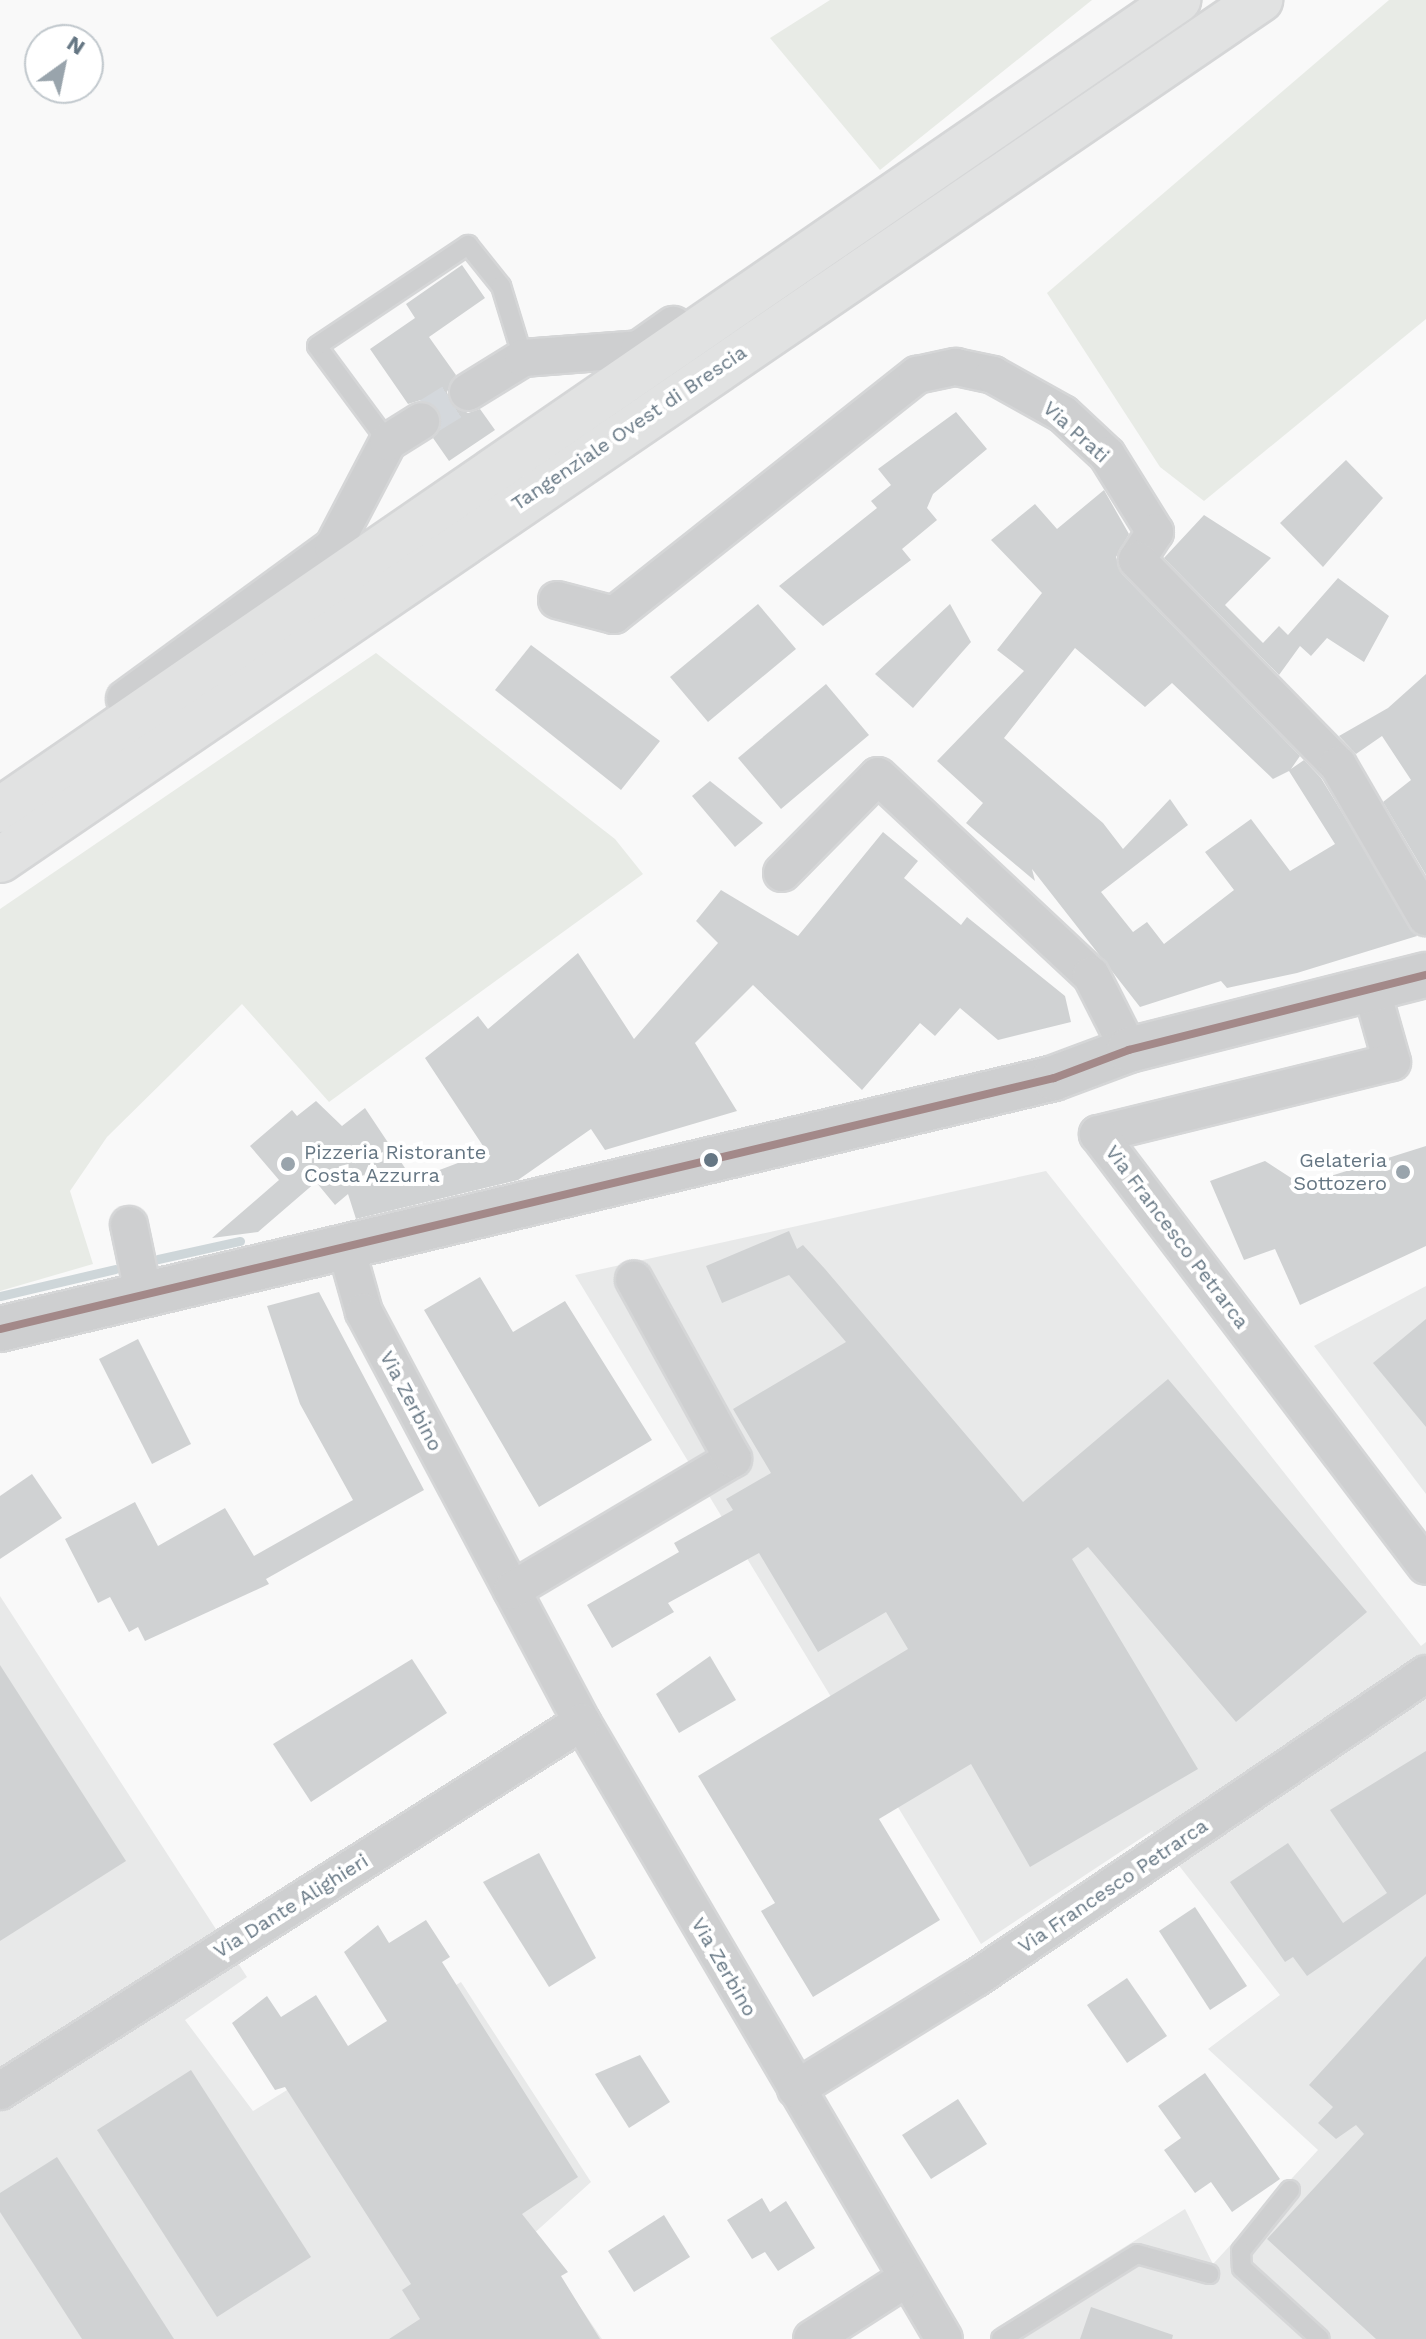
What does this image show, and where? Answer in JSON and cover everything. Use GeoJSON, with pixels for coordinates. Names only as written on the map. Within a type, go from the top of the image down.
{"type":"FeatureCollection","features":[{"type":"Feature","properties":{"kind":"main road"},"geometry":{"type":"LineString","coordinates":[[0,810],[872,206],[1178,0]]}},
{"type":"Feature","properties":{"kind":"main road","name":"Tangenziale Ovest di Brescia"},"geometry":{"type":"LineString","coordinates":[[0,860],[1260,0]]}},
{"type":"Feature","properties":{"kind":"street"},"geometry":{"type":"LineString","coordinates":[[468,392],[523,358],[639,349],[798,237],[872,206]]}},
{"type":"Feature","properties":{"kind":"street","name":"Via Prati"},"geometry":{"type":"LineString","coordinates":[[557,600],[614,615],[917,375],[956,367],[993,375],[1063,414],[1107,455],[1155,532],[1137,560],[1338,765],[1426,917]]}},
{"type":"Feature","properties":{"kind":"street"},"geometry":{"type":"LineString","coordinates":[[0,804],[42,760],[333,547],[388,442],[421,421]]}},
{"type":"Feature","properties":{"kind":"street"},"geometry":{"type":"LineString","coordinates":[[782,873],[878,776],[1091,975],[1129,1050]]}},
{"type":"Feature","properties":{"kind":"street"},"geometry":{"type":"LineString","coordinates":[[0,1329],[1054,1078],[1129,1050],[1426,975]]}},
{"type":"Feature","properties":{"kind":"street","name":"Via Francesco Petrarca"},"geometry":{"type":"LineString","coordinates":[[1371,988],[1392,1062],[1098,1134],[1426,1566]]}},
{"type":"Feature","properties":{"kind":"street"},"geometry":{"type":"LineString","coordinates":[[129,1225],[144,1296]]}},
{"type":"Feature","properties":{"kind":"street","name":"Via Zerbino"},"geometry":{"type":"LineString","coordinates":[[346,1248],[364,1312],[582,1722],[904,2280],[944,2339]]}},
{"type":"Feature","properties":{"kind":"street"},"geometry":{"type":"LineString","coordinates":[[512,1590],[733,1459],[634,1280]]}},
{"type":"Feature","properties":{"kind":"street","name":"Via Francesco Petrarca"},"geometry":{"type":"LineString","coordinates":[[796,2089],[976,1978],[1426,1674]]}},
{"type":"Feature","properties":{"kind":"street","name":"Via Dante Alighieri"},"geometry":{"type":"LineString","coordinates":[[0,2091],[582,1722]]}},
{"type":"Feature","properties":{"kind":"street"},"geometry":{"type":"LineString","coordinates":[[812,2339],[904,2280]]}},
{"type":"Feature","properties":{"kind":"lane"},"geometry":{"type":"LineString","coordinates":[[388,442],[317,346],[468,245],[501,286],[523,358]]}},
{"type":"Feature","properties":{"kind":"lane"},"geometry":{"type":"LineString","coordinates":[[1290,2190],[1241,2251],[1242,2268],[1320,2339]]}},
{"type":"Feature","properties":{"kind":"lane"},"geometry":{"type":"LineString","coordinates":[[1001,2339],[1137,2254],[1209,2274]]}},
{"type":"Feature","properties":{"kind":"shaded area"},"geometry":{"type":"Polygon","coordinates":[[[830,0],[1092,0],[880,170],[770,38],[830,0]]]}},
{"type":"Feature","properties":{"kind":"shaded area"},"geometry":{"type":"Polygon","coordinates":[[[1389,0],[1426,0],[1426,319],[1204,501],[1160,467],[1047,293],[1389,0]]]}},
{"type":"Feature","properties":{"kind":"shaded area"},"geometry":{"type":"Polygon","coordinates":[[[376,653],[615,839],[643,874],[329,1102],[242,1004],[107,1137],[70,1191],[93,1264],[0,1291],[0,909],[376,653]]]}},
{"type":"Feature","properties":{"kind":"shaded area"},"geometry":{"type":"Polygon","coordinates":[[[1046,1171],[1421,1646],[1426,1642],[1426,2339],[1004,2339],[996,2328],[1185,2209],[1213,2264],[1318,2150],[1208,2049],[1280,1995],[1152,1831],[981,1944],[575,1275],[1046,1171]]]}},
{"type":"Feature","properties":{"kind":"shaded area"},"geometry":{"type":"Polygon","coordinates":[[[1426,1286],[1426,1494],[1314,1346],[1426,1286]]]}},
{"type":"Feature","properties":{"kind":"shaded area"},"geometry":{"type":"Polygon","coordinates":[[[0,1596],[247,1977],[185,2020],[253,2111],[461,1982],[591,2182],[531,2236],[602,2339],[0,2339],[0,1596]]]}},
{"type":"Feature","properties":{"kind":"building"},"geometry":{"type":"Polygon","coordinates":[[[462,265],[485,298],[429,337],[456,375],[447,392],[451,404],[468,413],[480,409],[495,430],[449,461],[433,438],[442,421],[438,409],[421,400],[408,404],[370,349],[415,318],[406,304],[462,265]]]}},
{"type":"Feature","properties":{"kind":"building"},"geometry":{"type":"Polygon","coordinates":[[[956,412],[987,449],[933,494],[927,508],[937,520],[902,549],[911,560],[823,626],[779,586],[877,508],[871,501],[891,485],[878,469],[956,412]]]}},
{"type":"Feature","properties":{"kind":"building"},"geometry":{"type":"Polygon","coordinates":[[[1346,460],[1383,498],[1323,567],[1280,523],[1346,460]]]}},
{"type":"Feature","properties":{"kind":"building"},"geometry":{"type":"Polygon","coordinates":[[[1104,490],[1129,534],[1116,557],[1122,574],[1300,756],[1291,769],[1304,760],[1321,778],[1417,936],[1297,973],[1227,988],[1221,981],[1140,1007],[1032,869],[1035,881],[966,823],[983,803],[937,761],[1024,671],[997,650],[1042,593],[991,540],[1035,504],[1057,529],[1104,490]],[[1075,648],[1004,738],[1103,823],[1123,849],[1170,799],[1188,825],[1101,892],[1133,932],[1147,922],[1164,944],[1234,890],[1205,852],[1251,819],[1290,871],[1335,844],[1289,771],[1273,779],[1172,683],[1145,707],[1075,648]]]}},
{"type":"Feature","properties":{"kind":"building"},"geometry":{"type":"Polygon","coordinates":[[[1204,515],[1271,558],[1225,605],[1263,643],[1279,626],[1288,635],[1338,578],[1389,616],[1364,662],[1327,638],[1311,656],[1300,646],[1279,675],[1164,558],[1204,515]]]}},
{"type":"Feature","properties":{"kind":"building"},"geometry":{"type":"Polygon","coordinates":[[[758,604],[796,649],[708,722],[670,677],[758,604]]]}},
{"type":"Feature","properties":{"kind":"building"},"geometry":{"type":"Polygon","coordinates":[[[950,604],[971,642],[913,708],[875,674],[950,604]]]}},
{"type":"Feature","properties":{"kind":"building"},"geometry":{"type":"Polygon","coordinates":[[[531,645],[660,741],[621,790],[495,690],[531,645]]]}},
{"type":"Feature","properties":{"kind":"building"},"geometry":{"type":"Polygon","coordinates":[[[1426,674],[1426,875],[1383,802],[1411,780],[1382,736],[1356,754],[1339,736],[1388,708],[1426,674]]]}},
{"type":"Feature","properties":{"kind":"building"},"geometry":{"type":"Polygon","coordinates":[[[826,684],[869,735],[781,809],[738,758],[826,684]]]}},
{"type":"Feature","properties":{"kind":"building"},"geometry":{"type":"Polygon","coordinates":[[[710,781],[763,823],[735,847],[692,796],[710,781]]]}},
{"type":"Feature","properties":{"kind":"building"},"geometry":{"type":"Polygon","coordinates":[[[883,832],[918,861],[904,878],[961,925],[967,917],[1065,996],[1071,1022],[998,1040],[960,1008],[935,1036],[920,1023],[862,1090],[753,985],[695,1043],[737,1111],[605,1150],[591,1129],[518,1180],[356,1219],[348,1194],[335,1205],[316,1182],[258,1232],[212,1238],[279,1180],[250,1146],[292,1110],[297,1116],[316,1101],[342,1126],[365,1108],[413,1180],[487,1152],[425,1058],[478,1016],[488,1029],[578,953],[634,1039],[718,943],[696,921],[721,890],[798,936],[883,832]]]}},
{"type":"Feature","properties":{"kind":"building"},"geometry":{"type":"Polygon","coordinates":[[[1426,1146],[1426,1246],[1300,1305],[1275,1249],[1244,1260],[1210,1181],[1265,1161],[1302,1185],[1426,1146]]]}},
{"type":"Feature","properties":{"kind":"building"},"geometry":{"type":"Polygon","coordinates":[[[789,1231],[797,1249],[803,1245],[825,1269],[1023,1502],[1168,1379],[1367,1612],[1236,1722],[1088,1547],[1072,1559],[1198,1769],[1030,1867],[971,1764],[879,1819],[940,1920],[813,1997],[761,1911],[775,1903],[698,1776],[908,1649],[886,1612],[818,1652],[759,1553],[668,1603],[674,1612],[612,1648],[587,1605],[679,1552],[674,1543],[733,1510],[726,1499],[771,1473],[733,1409],[846,1342],[789,1275],[722,1303],[706,1266],[789,1231]]]}},
{"type":"Feature","properties":{"kind":"building"},"geometry":{"type":"Polygon","coordinates":[[[480,1277],[513,1332],[565,1301],[652,1440],[539,1507],[424,1310],[480,1277]]]}},
{"type":"Feature","properties":{"kind":"building"},"geometry":{"type":"Polygon","coordinates":[[[319,1292],[424,1490],[266,1579],[269,1584],[145,1641],[138,1627],[129,1632],[110,1597],[98,1603],[65,1539],[135,1502],[158,1546],[225,1508],[254,1556],[353,1500],[300,1404],[267,1306],[319,1292]]]}},
{"type":"Feature","properties":{"kind":"building"},"geometry":{"type":"Polygon","coordinates":[[[1426,1319],[1426,1427],[1373,1363],[1426,1319]]]}},
{"type":"Feature","properties":{"kind":"building"},"geometry":{"type":"Polygon","coordinates":[[[138,1339],[191,1444],[152,1464],[99,1359],[138,1339]]]}},
{"type":"Feature","properties":{"kind":"building"},"geometry":{"type":"Polygon","coordinates":[[[32,1474],[62,1518],[0,1559],[0,1496],[32,1474]]]}},
{"type":"Feature","properties":{"kind":"building"},"geometry":{"type":"Polygon","coordinates":[[[710,1656],[736,1700],[679,1733],[656,1694],[710,1656]]]}},
{"type":"Feature","properties":{"kind":"building"},"geometry":{"type":"Polygon","coordinates":[[[412,1659],[447,1713],[311,1802],[273,1744],[412,1659]]]}},
{"type":"Feature","properties":{"kind":"building"},"geometry":{"type":"Polygon","coordinates":[[[0,1665],[126,1861],[0,1941],[0,1665]]]}},
{"type":"Feature","properties":{"kind":"building"},"geometry":{"type":"Polygon","coordinates":[[[1426,1751],[1426,1894],[1307,1976],[1293,1957],[1285,1962],[1230,1882],[1288,1843],[1343,1923],[1387,1893],[1330,1810],[1426,1751]]]}},
{"type":"Feature","properties":{"kind":"building"},"geometry":{"type":"Polygon","coordinates":[[[539,1853],[596,1958],[549,1987],[483,1882],[539,1853]]]}},
{"type":"Feature","properties":{"kind":"building"},"geometry":{"type":"Polygon","coordinates":[[[1195,1907],[1247,1986],[1210,2010],[1159,1931],[1195,1907]]]}},
{"type":"Feature","properties":{"kind":"building"},"geometry":{"type":"Polygon","coordinates":[[[426,1920],[450,1957],[442,1962],[578,2177],[522,2214],[568,2272],[561,2276],[600,2339],[389,2339],[420,2319],[402,2290],[411,2284],[285,2087],[275,2090],[232,2023],[267,1996],[281,2017],[316,1995],[348,2046],[387,2021],[344,1952],[378,1925],[389,1943],[426,1920]]]}},
{"type":"Feature","properties":{"kind":"building"},"geometry":{"type":"Polygon","coordinates":[[[1426,1956],[1426,2339],[1376,2339],[1267,2239],[1364,2134],[1356,2125],[1336,2139],[1318,2123],[1333,2107],[1309,2085],[1426,1956]]]}},
{"type":"Feature","properties":{"kind":"building"},"geometry":{"type":"Polygon","coordinates":[[[1127,1978],[1167,2036],[1127,2063],[1087,2005],[1127,1978]]]}},
{"type":"Feature","properties":{"kind":"building"},"geometry":{"type":"Polygon","coordinates":[[[640,2055],[670,2102],[629,2128],[595,2074],[640,2055]]]}},
{"type":"Feature","properties":{"kind":"building"},"geometry":{"type":"Polygon","coordinates":[[[191,2070],[311,2257],[217,2317],[97,2130],[191,2070]]]}},
{"type":"Feature","properties":{"kind":"building"},"geometry":{"type":"Polygon","coordinates":[[[1205,2073],[1280,2179],[1232,2212],[1211,2182],[1195,2193],[1164,2150],[1181,2138],[1158,2106],[1205,2073]]]}},
{"type":"Feature","properties":{"kind":"building"},"geometry":{"type":"Polygon","coordinates":[[[958,2099],[987,2144],[931,2179],[902,2135],[958,2099]]]}},
{"type":"Feature","properties":{"kind":"building"},"geometry":{"type":"Polygon","coordinates":[[[57,2157],[174,2339],[82,2339],[0,2212],[0,2193],[57,2157]]]}},
{"type":"Feature","properties":{"kind":"building"},"geometry":{"type":"Polygon","coordinates":[[[762,2198],[770,2212],[786,2201],[815,2248],[778,2271],[765,2252],[752,2259],[727,2220],[762,2198]]]}},
{"type":"Feature","properties":{"kind":"building"},"geometry":{"type":"Polygon","coordinates":[[[664,2215],[690,2257],[634,2292],[608,2251],[664,2215]]]}},
{"type":"Feature","properties":{"kind":"building"},"geometry":{"type":"Polygon","coordinates":[[[1091,2307],[1173,2335],[1172,2339],[1080,2339],[1091,2307]]]}},
{"type":"Feature","properties":{"kind":"waterway"},"geometry":{"type":"LineString","coordinates":[[158,1259],[240,1241]]}},
{"type":"Feature","properties":{"kind":"waterway"},"geometry":{"type":"LineString","coordinates":[[0,1296],[115,1269]]}},
{"type":"Feature","properties":{"kind":"tunnel"},"geometry":{"type":"LineString","coordinates":[[421,421],[468,392]]}},
{"type":"Feature","properties":{"kind":"transit line"},"geometry":{"type":"LineString","coordinates":[[0,1329],[1054,1078],[1129,1050],[1426,975]]}},
{"type":"Feature","properties":{"kind":"place","name":"Pizzeria Ristorante Costa Azzurra"},"geometry":{"type":"Point","coordinates":[288,1164]}},
{"type":"Feature","properties":{"kind":"place","name":"Gelateria Sottozero"},"geometry":{"type":"Point","coordinates":[1403,1172]}}]}
